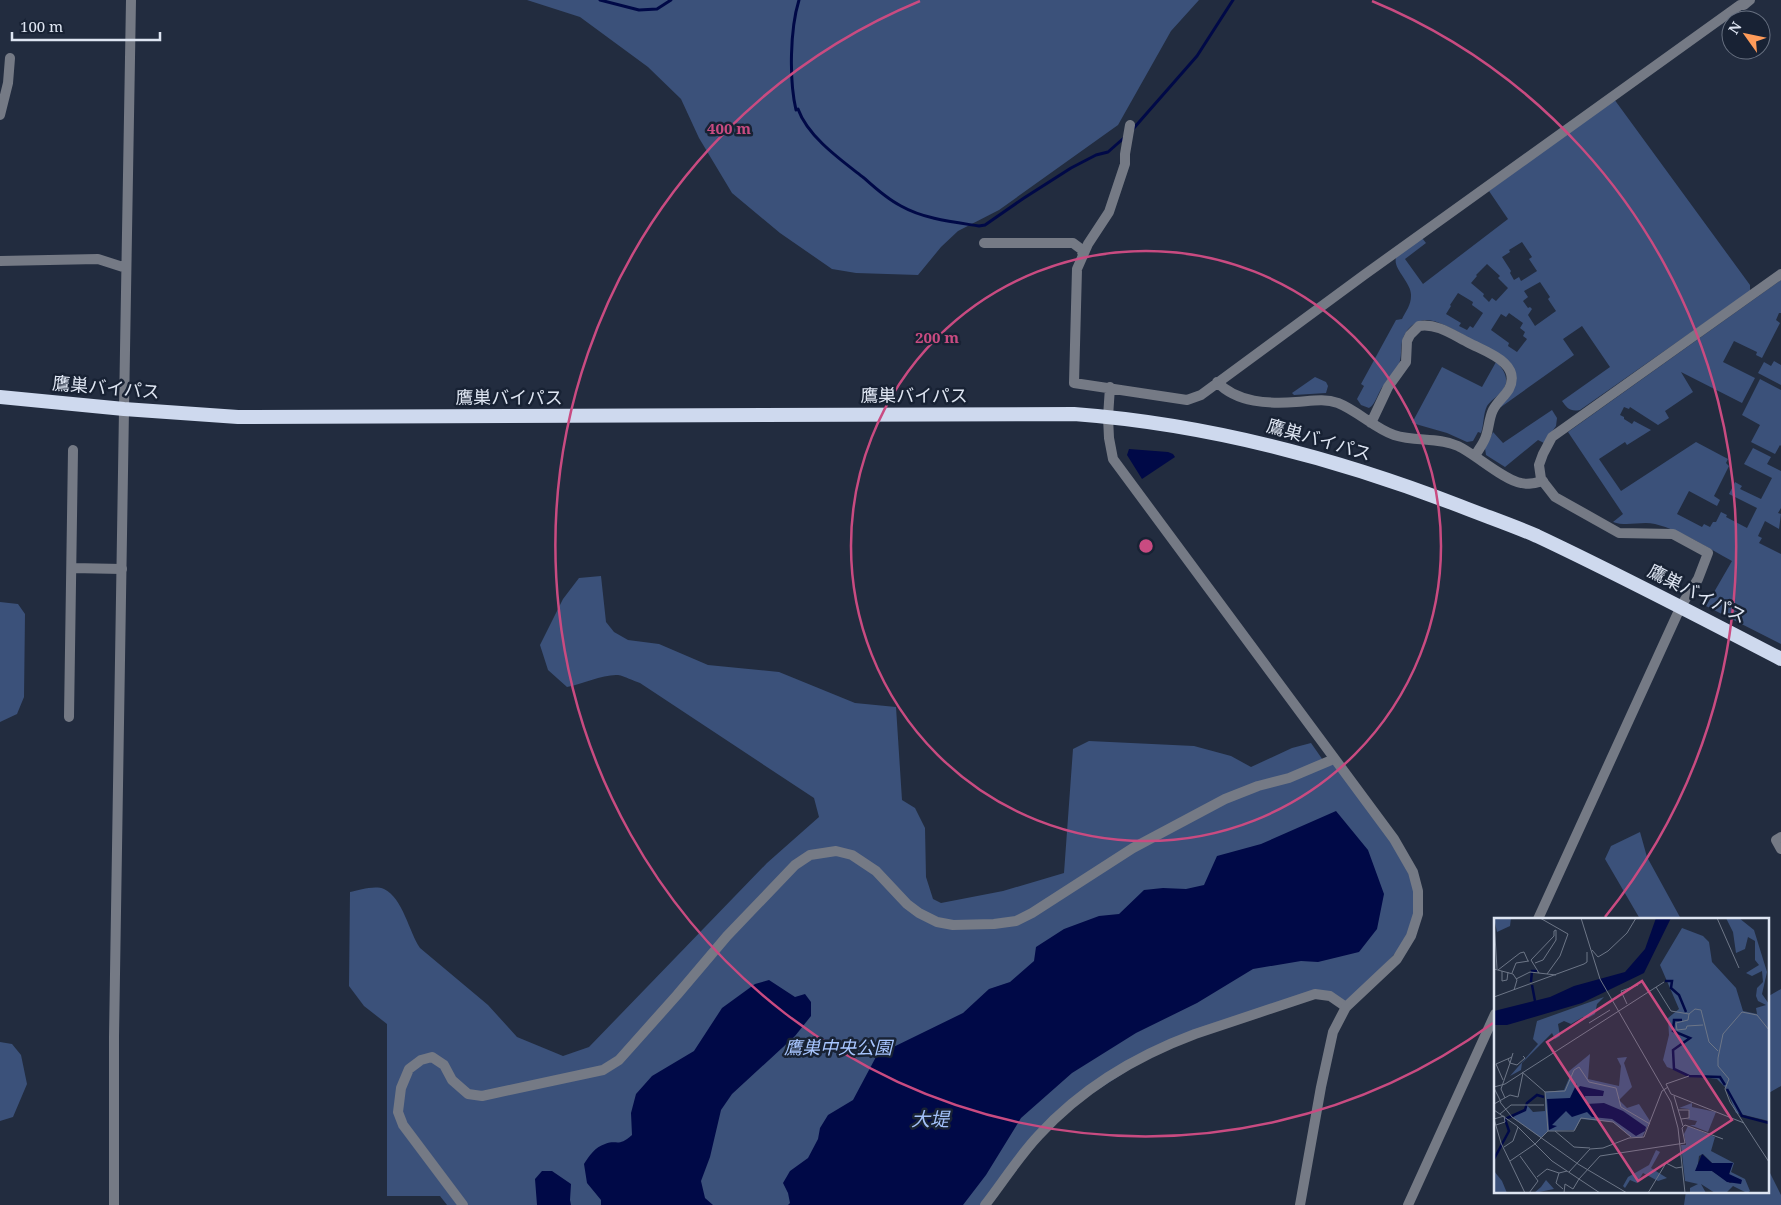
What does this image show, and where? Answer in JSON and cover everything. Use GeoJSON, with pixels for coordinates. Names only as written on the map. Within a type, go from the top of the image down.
{"type":"FeatureCollection","features":[{"type":"Feature","properties":{"kind":"highway","name":"鷹巣バイパス"},"geometry":{"type":"LineString","coordinates":[[0,397],[124,409],[238,417],[1038,414],[1108,417],[1200,430],[1321,458],[1408,486],[1536,536],[1681,606],[1781,659]]}},
{"type":"Feature","properties":{"kind":"street"},"geometry":{"type":"LineString","coordinates":[[114,1205],[114,1037],[131,0]]}},
{"type":"Feature","properties":{"kind":"street"},"geometry":{"type":"LineString","coordinates":[[1130,125],[1126,143],[1125,164],[1109,212],[1088,244],[1077,269],[1074,383],[1187,400],[1201,395],[1499,178],[1740,5],[1750,0]]}},
{"type":"Feature","properties":{"kind":"street"},"geometry":{"type":"LineString","coordinates":[[0,115],[8,83],[10,58]]}},
{"type":"Feature","properties":{"kind":"street"},"geometry":{"type":"LineString","coordinates":[[984,243],[1073,243],[1081,249],[1083,254]]}},
{"type":"Feature","properties":{"kind":"street"},"geometry":{"type":"LineString","coordinates":[[0,261],[98,259],[126,268]]}},
{"type":"Feature","properties":{"kind":"street"},"geometry":{"type":"LineString","coordinates":[[1538,918],[1681,606],[1698,579],[1708,553],[1673,534],[1619,534],[1555,497],[1543,481],[1539,465],[1542,454],[1552,437],[1781,274]]}},
{"type":"Feature","properties":{"kind":"street"},"geometry":{"type":"LineString","coordinates":[[1371,423],[1388,387],[1406,362],[1406,342],[1410,335],[1419,326],[1434,326],[1494,356],[1506,364],[1511,373],[1511,382],[1508,390],[1494,407],[1486,438],[1475,456]]}},
{"type":"Feature","properties":{"kind":"street"},"geometry":{"type":"LineString","coordinates":[[1217,382],[1232,394],[1247,399],[1281,403],[1323,400],[1338,403],[1394,435],[1410,439],[1434,440],[1458,446],[1518,483],[1531,484],[1543,481]]}},
{"type":"Feature","properties":{"kind":"street"},"geometry":{"type":"LineString","coordinates":[[1110,388],[1109,438],[1114,459],[1398,846],[1413,872],[1418,892],[1418,914],[1411,936],[1397,959],[1346,1007],[1334,1032],[1321,1087],[1300,1205]]}},
{"type":"Feature","properties":{"kind":"street"},"geometry":{"type":"LineString","coordinates":[[69,717],[73,450]]}},
{"type":"Feature","properties":{"kind":"street"},"geometry":{"type":"LineString","coordinates":[[72,568],[122,569]]}},
{"type":"Feature","properties":{"kind":"street"},"geometry":{"type":"LineString","coordinates":[[462,1205],[403,1126],[398,1112],[401,1088],[409,1069],[421,1060],[432,1057],[444,1065],[452,1080],[468,1094],[482,1096],[603,1070],[619,1060],[727,936],[795,865],[810,855],[836,851],[852,855],[876,871],[907,904],[919,913],[937,922],[952,925],[1016,921],[1032,914],[1133,848],[1226,799],[1258,786],[1289,778],[1334,759]]}},
{"type":"Feature","properties":{"kind":"street"},"geometry":{"type":"LineString","coordinates":[[1781,837],[1776,840],[1781,849]]}},
{"type":"Feature","properties":{"kind":"street"},"geometry":{"type":"LineString","coordinates":[[985,1205],[1037,1137],[1057,1116],[1097,1083],[1132,1063],[1188,1036],[1316,994],[1330,996],[1346,1007]]}},
{"type":"Feature","properties":{"kind":"street"},"geometry":{"type":"LineString","coordinates":[[1408,1205],[1494,1016]]}},
{"type":"Feature","properties":{"kind":"green space"},"geometry":{"type":"Polygon","coordinates":[[[527,0],[1199,0],[1171,31],[1118,125],[999,210],[958,231],[941,247],[918,275],[856,273],[832,269],[780,233],[732,193],[699,138],[681,99],[648,67],[580,17],[527,0]]]}},
{"type":"Feature","properties":{"kind":"green space"},"geometry":{"type":"Polygon","coordinates":[[[1614,99],[1750,285],[1750,291],[1580,410],[1569,409],[1562,401],[1610,367],[1582,326],[1563,339],[1574,355],[1501,407],[1499,404],[1512,391],[1516,382],[1511,365],[1446,325],[1427,320],[1417,322],[1407,331],[1402,341],[1399,364],[1371,406],[1369,408],[1361,405],[1357,399],[1364,386],[1361,384],[1396,320],[1402,319],[1410,302],[1411,296],[1408,285],[1396,265],[1397,256],[1422,238],[1426,243],[1405,259],[1423,284],[1508,219],[1489,191],[1614,99]],[[1522,242],[1509,250],[1510,252],[1502,257],[1511,271],[1510,273],[1514,280],[1519,277],[1521,281],[1537,271],[1529,259],[1532,257],[1522,242]],[[1487,264],[1471,283],[1484,294],[1483,296],[1489,302],[1492,298],[1496,301],[1508,288],[1498,278],[1500,276],[1487,264]],[[1540,282],[1524,291],[1528,297],[1523,301],[1528,308],[1532,309],[1528,315],[1535,326],[1556,311],[1548,299],[1550,297],[1540,282]],[[1458,293],[1446,314],[1461,323],[1459,326],[1467,330],[1470,326],[1473,328],[1483,313],[1472,305],[1473,302],[1458,293]],[[1509,313],[1506,317],[1501,314],[1491,330],[1509,343],[1508,346],[1517,352],[1527,339],[1523,336],[1525,332],[1520,328],[1523,323],[1509,313]]]}},
{"type":"Feature","properties":{"kind":"green space"},"geometry":{"type":"Polygon","coordinates":[[[1781,280],[1781,313],[1779,313],[1776,320],[1780,323],[1762,358],[1756,355],[1757,352],[1734,341],[1723,362],[1755,378],[1742,403],[1681,372],[1693,392],[1665,411],[1669,418],[1658,425],[1630,407],[1629,409],[1624,407],[1620,415],[1624,419],[1632,424],[1634,421],[1651,430],[1627,445],[1625,442],[1599,459],[1621,491],[1696,442],[1728,459],[1726,463],[1729,466],[1714,496],[1720,500],[1717,506],[1689,491],[1677,514],[1702,527],[1704,524],[1710,527],[1713,522],[1716,522],[1721,512],[1727,515],[1726,517],[1747,528],[1757,508],[1729,494],[1735,482],[1742,486],[1740,489],[1761,499],[1772,478],[1744,464],[1753,448],[1771,457],[1767,464],[1781,471],[1781,508],[1778,513],[1781,514],[1779,529],[1765,521],[1758,536],[1762,538],[1759,543],[1781,554],[1781,644],[1706,606],[1732,561],[1695,540],[1665,527],[1650,523],[1624,524],[1613,522],[1623,514],[1568,432],[1781,280]]]}},
{"type":"Feature","properties":{"kind":"green space"},"geometry":{"type":"Polygon","coordinates":[[[1774,361],[1781,365],[1781,385],[1758,373],[1764,362],[1771,366],[1774,361]]]}},
{"type":"Feature","properties":{"kind":"green space"},"geometry":{"type":"Polygon","coordinates":[[[1496,362],[1506,376],[1506,384],[1487,406],[1481,433],[1478,432],[1473,441],[1467,442],[1447,433],[1412,423],[1442,367],[1482,387],[1496,362]]]}},
{"type":"Feature","properties":{"kind":"green space"},"geometry":{"type":"Polygon","coordinates":[[[1315,377],[1326,382],[1328,386],[1326,393],[1294,395],[1292,393],[1315,377]]]}},
{"type":"Feature","properties":{"kind":"green space"},"geometry":{"type":"Polygon","coordinates":[[[1760,379],[1781,390],[1781,446],[1775,454],[1751,442],[1760,425],[1742,415],[1760,379]]]}},
{"type":"Feature","properties":{"kind":"green space"},"geometry":{"type":"Polygon","coordinates":[[[1552,410],[1557,418],[1556,426],[1544,443],[1538,440],[1505,467],[1486,455],[1485,448],[1493,432],[1503,443],[1552,410]]]}},
{"type":"Feature","properties":{"kind":"green space","name":"鷹巣中央公園"},"geometry":{"type":"Polygon","coordinates":[[[601,576],[606,622],[614,632],[628,640],[659,644],[708,665],[779,672],[855,703],[896,707],[902,800],[915,808],[925,828],[926,877],[933,899],[941,903],[1003,891],[1064,873],[1073,749],[1089,741],[1194,746],[1231,756],[1251,767],[1292,748],[1311,743],[1325,763],[1334,759],[1394,839],[1418,891],[1411,936],[1346,1007],[1315,994],[1158,1051],[1057,1116],[985,1205],[447,1205],[440,1196],[387,1196],[387,1024],[364,1006],[349,986],[350,892],[367,888],[380,888],[391,893],[401,907],[420,948],[488,1005],[517,1037],[563,1056],[589,1047],[767,863],[819,817],[814,798],[640,683],[618,675],[612,675],[567,687],[548,670],[540,645],[563,599],[579,578],[601,576]]]}},
{"type":"Feature","properties":{"kind":"green space"},"geometry":{"type":"Polygon","coordinates":[[[0,602],[18,604],[25,614],[24,697],[17,714],[0,722],[0,602]]]}},
{"type":"Feature","properties":{"kind":"green space"},"geometry":{"type":"Polygon","coordinates":[[[1640,832],[1647,857],[1680,918],[1639,918],[1605,859],[1611,846],[1640,832]]]}},
{"type":"Feature","properties":{"kind":"green space"},"geometry":{"type":"Polygon","coordinates":[[[1781,989],[1781,1086],[1768,1093],[1768,996],[1781,989]]]}},
{"type":"Feature","properties":{"kind":"green space"},"geometry":{"type":"Polygon","coordinates":[[[0,1042],[12,1044],[21,1055],[27,1084],[13,1117],[0,1121],[0,1042]]]}},
{"type":"Feature","properties":{"kind":"green space"},"geometry":{"type":"Polygon","coordinates":[[[1768,1169],[1781,1195],[1781,1205],[1684,1205],[1686,1192],[1768,1192],[1768,1169]]]}},
{"type":"Feature","properties":{"kind":"water"},"geometry":{"type":"Polygon","coordinates":[[[1129,449],[1168,452],[1175,457],[1142,479],[1127,455],[1129,449]]]}},
{"type":"Feature","properties":{"kind":"water","name":"大堤"},"geometry":{"type":"Polygon","coordinates":[[[1336,811],[1368,850],[1384,894],[1377,929],[1359,952],[1318,962],[1301,961],[1253,969],[1197,1003],[1136,1033],[1072,1073],[1021,1118],[986,1175],[963,1205],[788,1205],[790,1203],[788,1193],[783,1183],[790,1171],[808,1158],[818,1139],[820,1128],[828,1115],[853,1100],[877,1055],[963,1013],[989,989],[1010,982],[1034,961],[1036,947],[1064,929],[1099,916],[1119,914],[1144,890],[1163,888],[1186,889],[1204,885],[1217,856],[1261,844],[1336,811]]]}},
{"type":"Feature","properties":{"kind":"water"},"geometry":{"type":"Polygon","coordinates":[[[769,980],[795,997],[805,994],[811,1002],[811,1016],[795,1036],[732,1094],[721,1110],[710,1157],[701,1181],[705,1198],[713,1205],[601,1205],[601,1200],[587,1183],[584,1164],[590,1155],[601,1145],[620,1142],[632,1135],[631,1113],[636,1094],[652,1076],[694,1051],[722,1008],[755,984],[769,980]]]}},
{"type":"Feature","properties":{"kind":"water"},"geometry":{"type":"Polygon","coordinates":[[[542,1171],[552,1171],[571,1184],[571,1205],[537,1205],[535,1179],[542,1171]]]}},
{"type":"Feature","properties":{"kind":"waterway"},"geometry":{"type":"LineString","coordinates":[[600,0],[639,10],[657,9],[671,0]]}},
{"type":"Feature","properties":{"kind":"waterway"},"geometry":{"type":"LineString","coordinates":[[799,0],[792,40],[792,84],[796,110],[798,109],[809,129],[836,156],[886,197],[919,214],[949,221],[979,226],[985,225],[1071,168],[1096,155],[1108,152],[1125,137]]}},
{"type":"Feature","properties":{"kind":"waterway"},"geometry":{"type":"LineString","coordinates":[[1133,129],[1197,56],[1233,0]]}}]}
